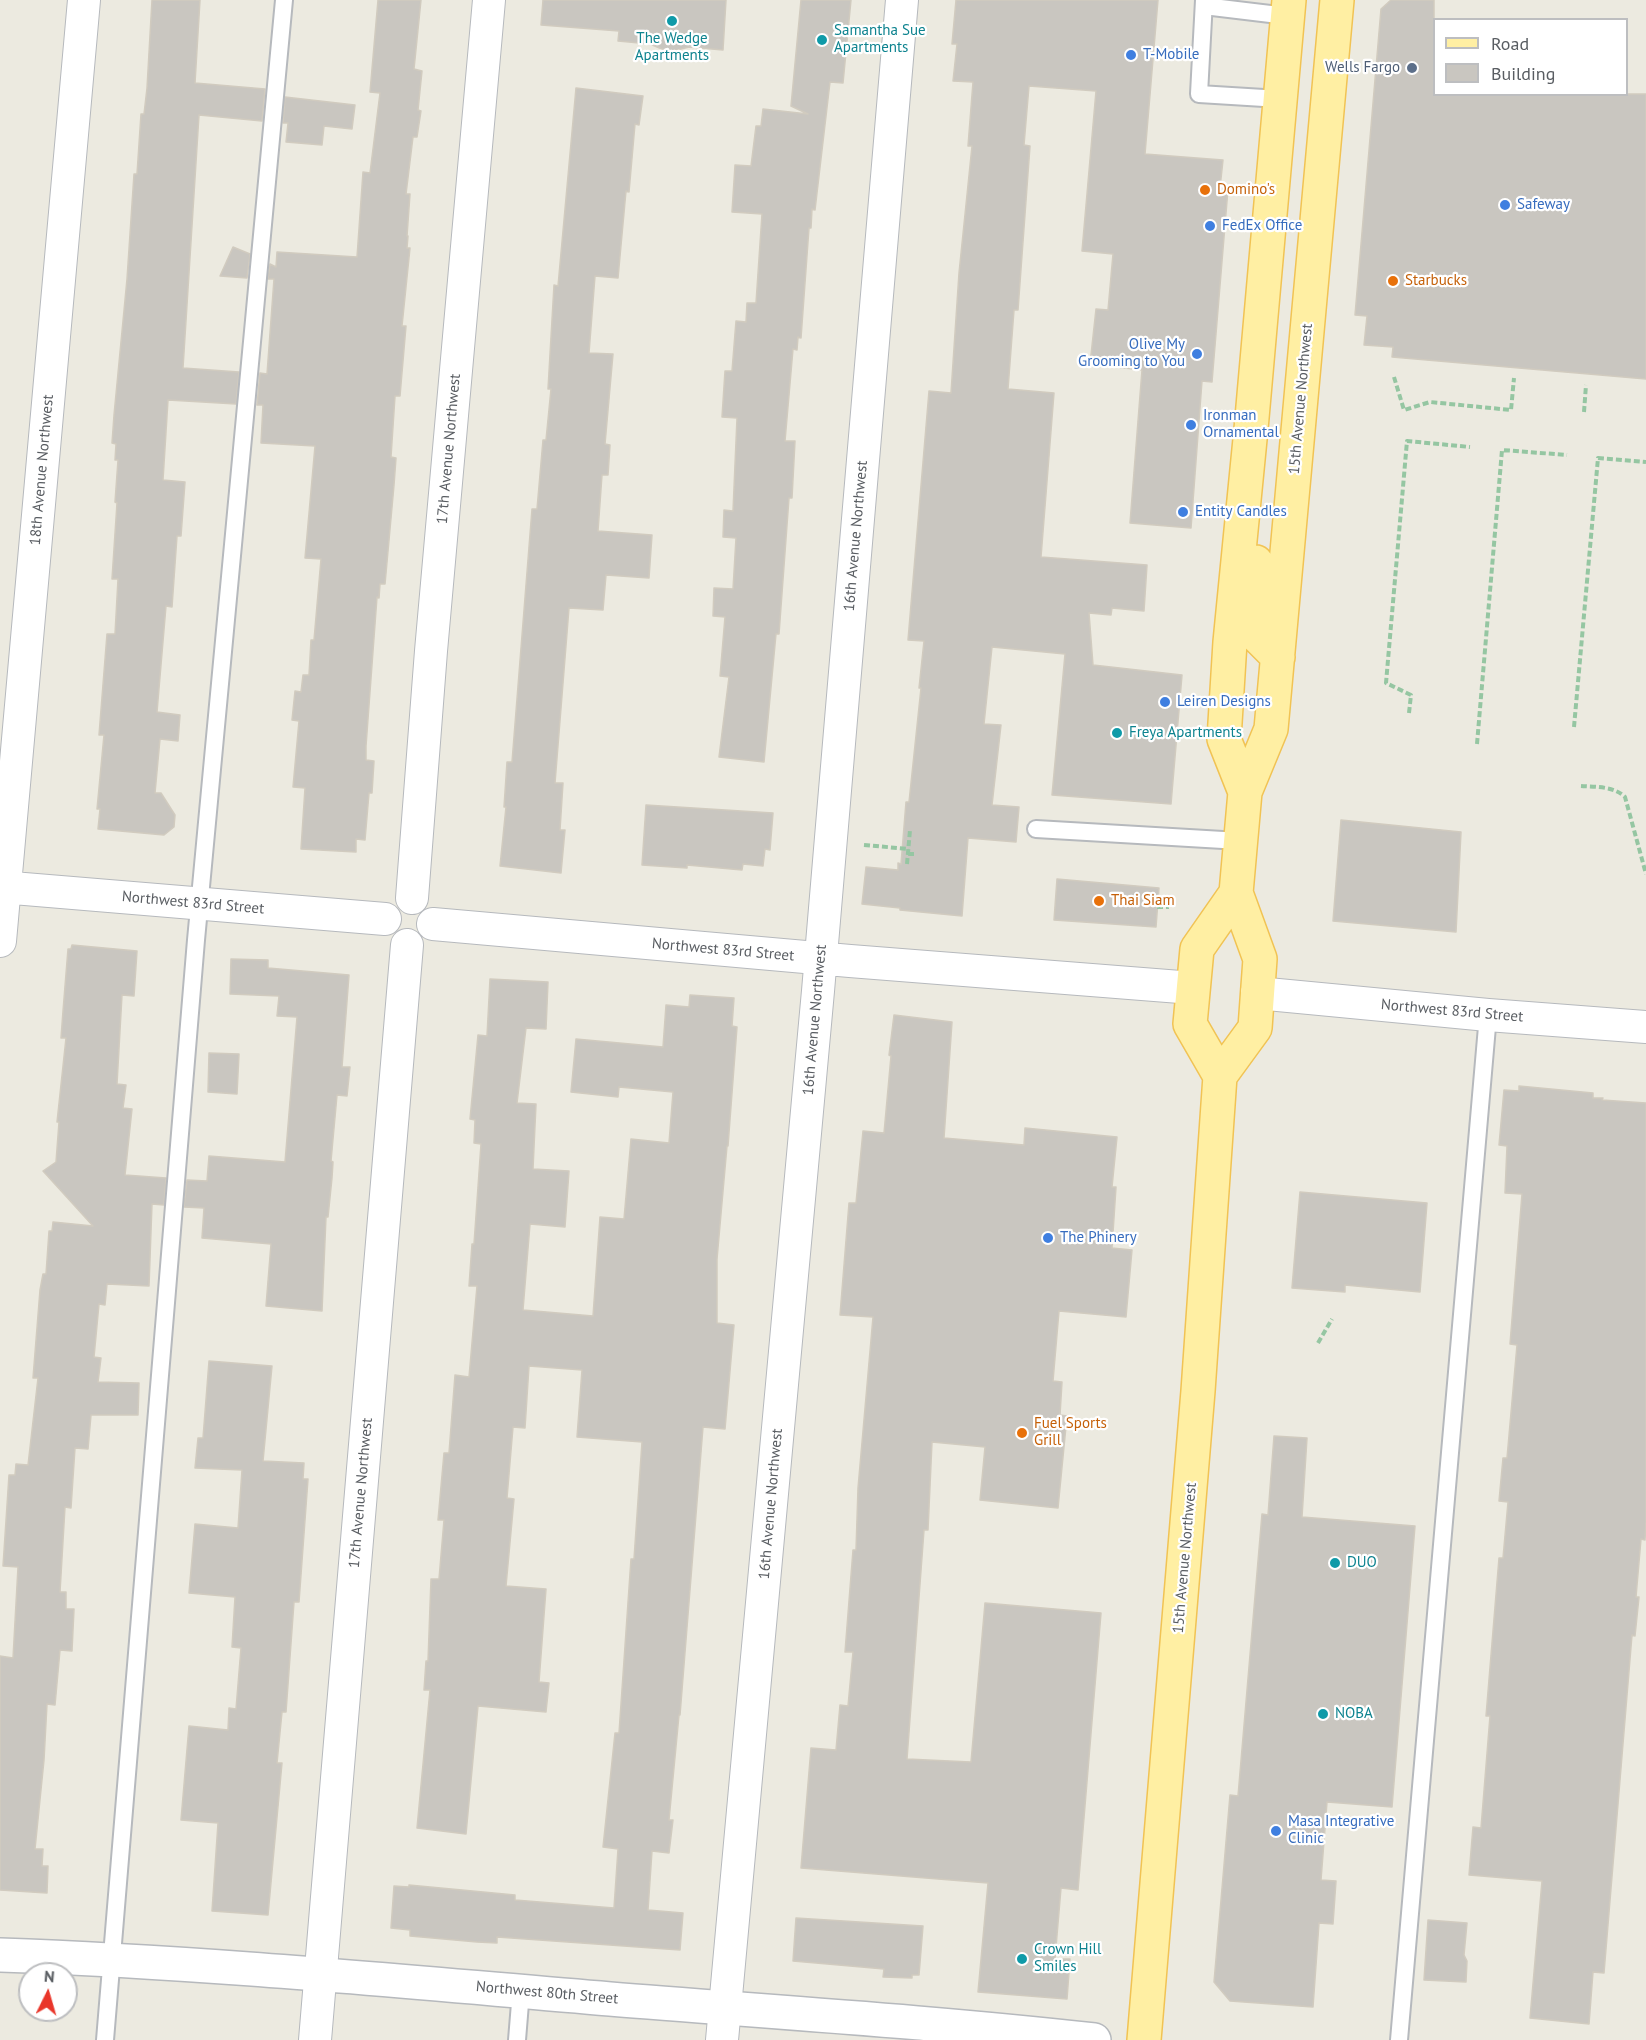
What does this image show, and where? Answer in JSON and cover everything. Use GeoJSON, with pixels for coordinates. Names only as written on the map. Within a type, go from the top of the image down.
{"type":"FeatureCollection","features":[{"type":"Feature","properties":{"kind":"main road","name":"15th Avenue Northwest"},"geometry":{"type":"LineString","coordinates":[[1144,2040],[1196,1426],[1220,1076],[1255,1028],[1260,959],[1236,893],[1240,841],[1245,792],[1271,729],[1337,0]]}},
{"type":"Feature","properties":{"kind":"main road","name":"15th Avenue Northwest"},"geometry":{"type":"LineString","coordinates":[[1245,792],[1224,739],[1230,642],[1288,8]]}},
{"type":"Feature","properties":{"kind":"main road"},"geometry":{"type":"LineString","coordinates":[[1240,548],[1256,558],[1257,636],[1278,657]]}},
{"type":"Feature","properties":{"kind":"main road"},"geometry":{"type":"LineString","coordinates":[[1220,1076],[1190,1024],[1193,987],[1197,949],[1236,893]]}},
{"type":"Feature","properties":{"kind":"street","name":"18th Avenue Northwest"},"geometry":{"type":"LineString","coordinates":[[0,941],[2,887],[84,0]]}},
{"type":"Feature","properties":{"kind":"street","name":"17th Avenue Northwest"},"geometry":{"type":"LineString","coordinates":[[412,898],[431,651],[489,0]]}},
{"type":"Feature","properties":{"kind":"street","name":"16th Avenue Northwest"},"geometry":{"type":"LineString","coordinates":[[723,2024],[820,958],[902,0]]}},
{"type":"Feature","properties":{"kind":"street","name":"Northwest 83rd Street"},"geometry":{"type":"LineString","coordinates":[[2,887],[385,919]]}},
{"type":"Feature","properties":{"kind":"street"},"geometry":{"type":"LineString","coordinates":[[412,898],[423,901],[429,907],[433,914],[433,924],[428,937],[422,942],[399,944],[387,932],[385,919],[388,909],[394,903],[400,899],[412,898]]}},
{"type":"Feature","properties":{"kind":"street","name":"Northwest 83rd Street"},"geometry":{"type":"LineString","coordinates":[[433,924],[820,958],[1193,987]]}},
{"type":"Feature","properties":{"kind":"street","name":"17th Avenue Northwest"},"geometry":{"type":"LineString","coordinates":[[315,2040],[407,945]]}},
{"type":"Feature","properties":{"kind":"street","name":"Northwest 83rd Street"},"geometry":{"type":"LineString","coordinates":[[1257,993],[1488,1015],[1646,1027]]}},
{"type":"Feature","properties":{"kind":"street","name":"Northwest 80th Street"},"geometry":{"type":"LineString","coordinates":[[0,1955],[112,1959],[521,1991],[723,2024],[1094,2040]]}},
{"type":"Feature","properties":{"kind":"lane"},"geometry":{"type":"LineString","coordinates":[[105,2040],[199,903],[284,0]]}},
{"type":"Feature","properties":{"kind":"lane"},"geometry":{"type":"LineString","coordinates":[[1280,99],[1198,94],[1204,3],[1288,8]]}},
{"type":"Feature","properties":{"kind":"lane"},"geometry":{"type":"LineString","coordinates":[[1036,829],[1240,841]]}},
{"type":"Feature","properties":{"kind":"lane"},"geometry":{"type":"LineString","coordinates":[[1399,2040],[1488,1015]]}},
{"type":"Feature","properties":{"kind":"lane"},"geometry":{"type":"LineString","coordinates":[[517,2040],[521,1991]]}},
{"type":"Feature","properties":{"kind":"path"},"geometry":{"type":"LineString","coordinates":[[1394,377],[1404,410],[1430,402],[1511,410],[1514,378]]}},
{"type":"Feature","properties":{"kind":"path"},"geometry":{"type":"LineString","coordinates":[[1584,412],[1586,385]]}},
{"type":"Feature","properties":{"kind":"path"},"geometry":{"type":"LineString","coordinates":[[1409,713],[1411,695],[1386,683],[1407,441],[1470,447]]}},
{"type":"Feature","properties":{"kind":"path"},"geometry":{"type":"LineString","coordinates":[[1478,744],[1502,450],[1567,455]]}},
{"type":"Feature","properties":{"kind":"path"},"geometry":{"type":"LineString","coordinates":[[1574,727],[1598,458],[1646,462]]}},
{"type":"Feature","properties":{"kind":"path"},"geometry":{"type":"LineString","coordinates":[[1581,786],[1612,789],[1625,797],[1646,874]]}},
{"type":"Feature","properties":{"kind":"path"},"geometry":{"type":"LineString","coordinates":[[907,864],[910,830]]}},
{"type":"Feature","properties":{"kind":"path"},"geometry":{"type":"LineString","coordinates":[[860,845],[908,851],[915,854]]}},
{"type":"Feature","properties":{"kind":"path"},"geometry":{"type":"LineString","coordinates":[[1157,907],[1169,908]]}},
{"type":"Feature","properties":{"kind":"path"},"geometry":{"type":"LineString","coordinates":[[1318,1343],[1332,1320]]}},
{"type":"Feature","properties":{"kind":"building"},"geometry":{"type":"Polygon","coordinates":[[[152,0],[200,0],[195,83],[265,89],[262,121],[199,115],[183,368],[239,372],[236,404],[168,400],[163,480],[185,482],[181,536],[177,536],[172,607],[166,606],[157,712],[180,715],[178,741],[160,739],[155,793],[161,793],[175,815],[174,827],[164,835],[98,829],[100,809],[97,809],[104,735],[99,735],[107,634],[115,634],[118,579],[112,579],[118,460],[115,460],[116,444],[112,443],[134,174],[137,174],[141,114],[144,114],[147,88],[152,0]]]}},
{"type":"Feature","properties":{"kind":"building"},"geometry":{"type":"Polygon","coordinates":[[[378,0],[421,0],[414,69],[422,71],[418,110],[421,111],[417,137],[413,137],[406,194],[410,194],[407,248],[410,248],[402,326],[406,326],[400,396],[395,396],[391,457],[396,458],[394,485],[385,584],[380,584],[379,598],[377,597],[366,746],[366,760],[374,761],[372,793],[369,793],[365,840],[356,839],[356,852],[301,849],[305,788],[293,787],[299,721],[292,720],[295,691],[301,692],[303,675],[309,675],[321,559],[305,558],[315,446],[261,443],[263,405],[257,405],[260,373],[267,374],[274,279],[268,279],[270,264],[276,267],[277,252],[357,257],[363,172],[370,173],[380,93],[370,92],[378,0]]]}},
{"type":"Feature","properties":{"kind":"building","name":"The Wedge Apartments"},"geometry":{"type":"Polygon","coordinates":[[[543,0],[726,0],[723,50],[689,47],[669,52],[650,44],[618,41],[619,31],[541,25],[543,0]]]}},
{"type":"Feature","properties":{"kind":"building"},"geometry":{"type":"Polygon","coordinates":[[[801,0],[851,0],[843,83],[830,82],[815,210],[812,209],[811,228],[809,228],[801,338],[798,337],[797,350],[793,349],[785,441],[795,441],[792,498],[789,498],[779,634],[776,634],[764,762],[719,757],[729,677],[720,676],[725,617],[713,616],[714,588],[733,589],[736,538],[723,537],[724,510],[733,511],[737,418],[722,417],[725,371],[732,371],[736,321],[746,322],[747,303],[756,303],[762,214],[732,212],[735,165],[751,166],[756,126],[761,126],[763,109],[808,114],[791,106],[801,0]]]}},
{"type":"Feature","properties":{"kind":"building"},"geometry":{"type":"Polygon","coordinates":[[[956,0],[1158,0],[1145,154],[1223,160],[1220,188],[1228,189],[1212,382],[1202,381],[1191,528],[1130,523],[1142,370],[1090,364],[1096,309],[1108,310],[1113,254],[1082,251],[1096,91],[1029,86],[1024,145],[1030,146],[1018,310],[1014,310],[1008,389],[1054,393],[1041,557],[1147,565],[1144,611],[1112,608],[1111,615],[1089,613],[1093,665],[1182,675],[1171,804],[1052,795],[1065,654],[992,647],[984,724],[1001,725],[992,805],[1019,807],[1016,842],[968,838],[962,916],[862,904],[866,867],[898,870],[898,863],[901,864],[906,802],[909,802],[921,688],[919,688],[924,641],[908,640],[929,391],[951,393],[959,273],[972,146],[968,146],[973,82],[953,81],[957,44],[952,44],[956,0]]]}},
{"type":"Feature","properties":{"kind":"building","name":"Safeway"},"geometry":{"type":"Polygon","coordinates":[[[1391,0],[1434,0],[1433,96],[1628,96],[1628,94],[1646,94],[1646,379],[1392,357],[1393,347],[1364,345],[1367,316],[1355,315],[1381,9],[1391,0]]]}},
{"type":"Feature","properties":{"kind":"building"},"geometry":{"type":"Polygon","coordinates":[[[576,88],[643,96],[639,125],[635,124],[618,278],[595,276],[589,353],[613,354],[605,444],[610,445],[608,475],[602,475],[598,531],[652,535],[649,578],[606,575],[603,610],[569,608],[555,783],[563,783],[560,830],[565,830],[561,873],[500,866],[506,807],[504,807],[507,762],[512,762],[532,509],[537,509],[543,440],[546,440],[551,389],[548,389],[554,285],[558,286],[576,88]]]}},
{"type":"Feature","properties":{"kind":"building"},"geometry":{"type":"Polygon","coordinates":[[[285,97],[355,105],[352,129],[324,126],[322,145],[286,142],[288,123],[283,123],[285,97]]]}},
{"type":"Feature","properties":{"kind":"building"},"geometry":{"type":"Polygon","coordinates":[[[233,247],[250,254],[247,278],[220,276],[233,247]]]}},
{"type":"Feature","properties":{"kind":"building"},"geometry":{"type":"Polygon","coordinates":[[[646,805],[773,813],[770,850],[765,849],[763,866],[743,864],[742,870],[687,865],[687,868],[642,865],[646,805]]]}},
{"type":"Feature","properties":{"kind":"building"},"geometry":{"type":"Polygon","coordinates":[[[1341,820],[1461,832],[1456,932],[1333,921],[1341,820]]]}},
{"type":"Feature","properties":{"kind":"building","name":"Thai Siam"},"geometry":{"type":"Polygon","coordinates":[[[1057,879],[1159,888],[1156,927],[1054,920],[1057,879]]]}},
{"type":"Feature","properties":{"kind":"building"},"geometry":{"type":"Polygon","coordinates":[[[72,945],[137,951],[134,996],[122,995],[117,1084],[126,1085],[123,1108],[132,1109],[125,1175],[166,1178],[164,1205],[152,1204],[149,1286],[107,1284],[105,1305],[99,1304],[94,1357],[101,1358],[98,1382],[139,1383],[138,1415],[91,1415],[88,1449],[75,1448],[71,1508],[65,1507],[60,1592],[66,1592],[66,1609],[74,1609],[72,1651],[60,1650],[55,1705],[47,1704],[35,1849],[43,1849],[42,1866],[48,1866],[47,1893],[0,1890],[0,1656],[13,1658],[18,1567],[3,1566],[9,1475],[15,1475],[16,1464],[28,1465],[38,1378],[33,1378],[40,1290],[43,1274],[46,1274],[49,1231],[52,1231],[53,1222],[93,1226],[43,1171],[56,1162],[59,1122],[57,1122],[66,1038],[61,1038],[68,949],[71,949],[72,945]]]}},
{"type":"Feature","properties":{"kind":"building"},"geometry":{"type":"Polygon","coordinates":[[[231,959],[268,960],[268,968],[349,975],[342,1067],[350,1067],[347,1096],[337,1095],[331,1161],[333,1162],[332,1178],[328,1217],[326,1217],[322,1311],[266,1306],[271,1244],[202,1238],[204,1208],[184,1207],[187,1180],[207,1181],[209,1156],[285,1162],[297,1017],[277,1016],[279,996],[230,994],[231,959]]]}},
{"type":"Feature","properties":{"kind":"building"},"geometry":{"type":"Polygon","coordinates":[[[490,979],[548,982],[546,1029],[526,1028],[517,1103],[536,1104],[533,1169],[569,1171],[565,1227],[530,1224],[523,1310],[593,1316],[600,1217],[624,1219],[631,1139],[669,1143],[673,1092],[619,1087],[618,1097],[571,1092],[576,1039],[663,1047],[666,1005],[689,1007],[690,995],[734,998],[732,1026],[737,1027],[717,1259],[717,1323],[734,1325],[725,1429],[703,1427],[680,1715],[669,1820],[673,1820],[669,1853],[652,1851],[648,1910],[683,1913],[680,1950],[497,1937],[497,1943],[477,1942],[410,1936],[410,1930],[391,1928],[394,1886],[409,1887],[409,1885],[515,1895],[515,1900],[614,1908],[618,1849],[603,1847],[615,1733],[619,1733],[642,1442],[577,1437],[582,1370],[529,1366],[525,1428],[513,1427],[507,1498],[514,1499],[506,1586],[546,1589],[539,1682],[549,1683],[546,1712],[478,1706],[466,1834],[417,1828],[430,1690],[424,1690],[426,1661],[428,1661],[431,1579],[439,1579],[444,1520],[438,1520],[444,1453],[449,1453],[455,1375],[469,1377],[477,1286],[469,1286],[481,1144],[474,1143],[475,1120],[470,1119],[478,1035],[487,1036],[490,979]]]}},
{"type":"Feature","properties":{"kind":"building"},"geometry":{"type":"Polygon","coordinates":[[[894,1015],[952,1022],[944,1138],[1024,1145],[1025,1128],[1117,1137],[1112,1187],[1116,1187],[1112,1248],[1132,1250],[1126,1317],[1059,1311],[1053,1381],[1062,1382],[1060,1415],[1067,1416],[1058,1508],[980,1500],[985,1447],[932,1442],[928,1530],[924,1530],[907,1759],[971,1762],[985,1603],[1101,1613],[1078,1890],[1061,1888],[1055,1959],[1070,1959],[1067,1999],[978,1992],[988,1883],[801,1868],[811,1748],[836,1750],[840,1705],[848,1706],[853,1652],[845,1652],[853,1550],[856,1550],[858,1488],[873,1317],[840,1315],[849,1203],[856,1203],[863,1131],[884,1133],[894,1015]]]}},
{"type":"Feature","properties":{"kind":"building"},"geometry":{"type":"Polygon","coordinates":[[[209,1053],[239,1054],[237,1094],[208,1092],[209,1053]]]}},
{"type":"Feature","properties":{"kind":"building"},"geometry":{"type":"Polygon","coordinates":[[[1519,1086],[1593,1093],[1593,1098],[1603,1098],[1602,1100],[1646,1103],[1645,1540],[1641,1539],[1636,1597],[1639,1597],[1635,1636],[1632,1635],[1604,1973],[1593,1972],[1589,2024],[1530,2018],[1542,1881],[1469,1875],[1473,1827],[1481,1828],[1490,1716],[1486,1716],[1499,1558],[1503,1558],[1508,1502],[1499,1501],[1503,1458],[1507,1458],[1517,1345],[1510,1344],[1522,1194],[1505,1193],[1507,1146],[1499,1145],[1504,1090],[1519,1091],[1519,1086]]]}},
{"type":"Feature","properties":{"kind":"building"},"geometry":{"type":"Polygon","coordinates":[[[1300,1192],[1427,1203],[1420,1292],[1345,1285],[1345,1292],[1292,1288],[1300,1192]]]}},
{"type":"Feature","properties":{"kind":"building"},"geometry":{"type":"Polygon","coordinates":[[[209,1361],[272,1366],[263,1461],[304,1463],[303,1479],[308,1479],[299,1602],[294,1602],[286,1712],[282,1712],[277,1763],[282,1763],[268,1915],[212,1911],[218,1823],[181,1820],[189,1726],[228,1730],[229,1708],[236,1709],[241,1648],[232,1647],[235,1597],[189,1593],[195,1524],[238,1528],[242,1470],[195,1468],[198,1438],[203,1438],[209,1361]]]}},
{"type":"Feature","properties":{"kind":"building"},"geometry":{"type":"Polygon","coordinates":[[[1274,1436],[1307,1438],[1302,1517],[1415,1526],[1392,1807],[1327,1802],[1321,1880],[1336,1881],[1333,1924],[1319,1923],[1313,2007],[1230,2001],[1214,1982],[1230,1795],[1238,1796],[1262,1514],[1268,1515],[1274,1436]]]}},
{"type":"Feature","properties":{"kind":"building"},"geometry":{"type":"Polygon","coordinates":[[[796,1918],[923,1926],[919,1975],[912,1975],[912,1978],[883,1977],[884,1969],[793,1961],[796,1918]]]}},
{"type":"Feature","properties":{"kind":"building"},"geometry":{"type":"Polygon","coordinates":[[[1428,1920],[1467,1923],[1464,1955],[1467,1961],[1466,1982],[1424,1980],[1428,1920]]]}},
{"type":"Feature","properties":{"kind":"place","name":"The Wedge Apartments"},"geometry":{"type":"Point","coordinates":[672,21]}},
{"type":"Feature","properties":{"kind":"place","name":"Samantha Sue Apartments"},"geometry":{"type":"Point","coordinates":[822,40]}},
{"type":"Feature","properties":{"kind":"place","name":"T-Mobile"},"geometry":{"type":"Point","coordinates":[1131,55]}},
{"type":"Feature","properties":{"kind":"place","name":"Wells Fargo"},"geometry":{"type":"Point","coordinates":[1412,68]}},
{"type":"Feature","properties":{"kind":"place","name":"Domino's"},"geometry":{"type":"Point","coordinates":[1205,190]}},
{"type":"Feature","properties":{"kind":"place","name":"Safeway"},"geometry":{"type":"Point","coordinates":[1505,205]}},
{"type":"Feature","properties":{"kind":"place","name":"FedEx Office"},"geometry":{"type":"Point","coordinates":[1210,226]}},
{"type":"Feature","properties":{"kind":"place","name":"Starbucks"},"geometry":{"type":"Point","coordinates":[1393,281]}},
{"type":"Feature","properties":{"kind":"place","name":"Olive My Grooming to You"},"geometry":{"type":"Point","coordinates":[1197,354]}},
{"type":"Feature","properties":{"kind":"place","name":"Ironman Ornamental"},"geometry":{"type":"Point","coordinates":[1191,425]}},
{"type":"Feature","properties":{"kind":"place","name":"Entity Candles"},"geometry":{"type":"Point","coordinates":[1183,512]}},
{"type":"Feature","properties":{"kind":"place","name":"Leiren Designs"},"geometry":{"type":"Point","coordinates":[1165,702]}},
{"type":"Feature","properties":{"kind":"place","name":"Freya Apartments"},"geometry":{"type":"Point","coordinates":[1117,733]}},
{"type":"Feature","properties":{"kind":"place","name":"Thai Siam"},"geometry":{"type":"Point","coordinates":[1099,901]}},
{"type":"Feature","properties":{"kind":"place","name":"The Phinery"},"geometry":{"type":"Point","coordinates":[1048,1238]}},
{"type":"Feature","properties":{"kind":"place","name":"Fuel Sports Grill"},"geometry":{"type":"Point","coordinates":[1022,1433]}},
{"type":"Feature","properties":{"kind":"place","name":"DUO"},"geometry":{"type":"Point","coordinates":[1335,1563]}},
{"type":"Feature","properties":{"kind":"place","name":"NOBA"},"geometry":{"type":"Point","coordinates":[1323,1714]}},
{"type":"Feature","properties":{"kind":"place","name":"Masa Integrative Clinic"},"geometry":{"type":"Point","coordinates":[1276,1831]}},
{"type":"Feature","properties":{"kind":"place","name":"Crown Hill Smiles"},"geometry":{"type":"Point","coordinates":[1022,1959]}}]}
